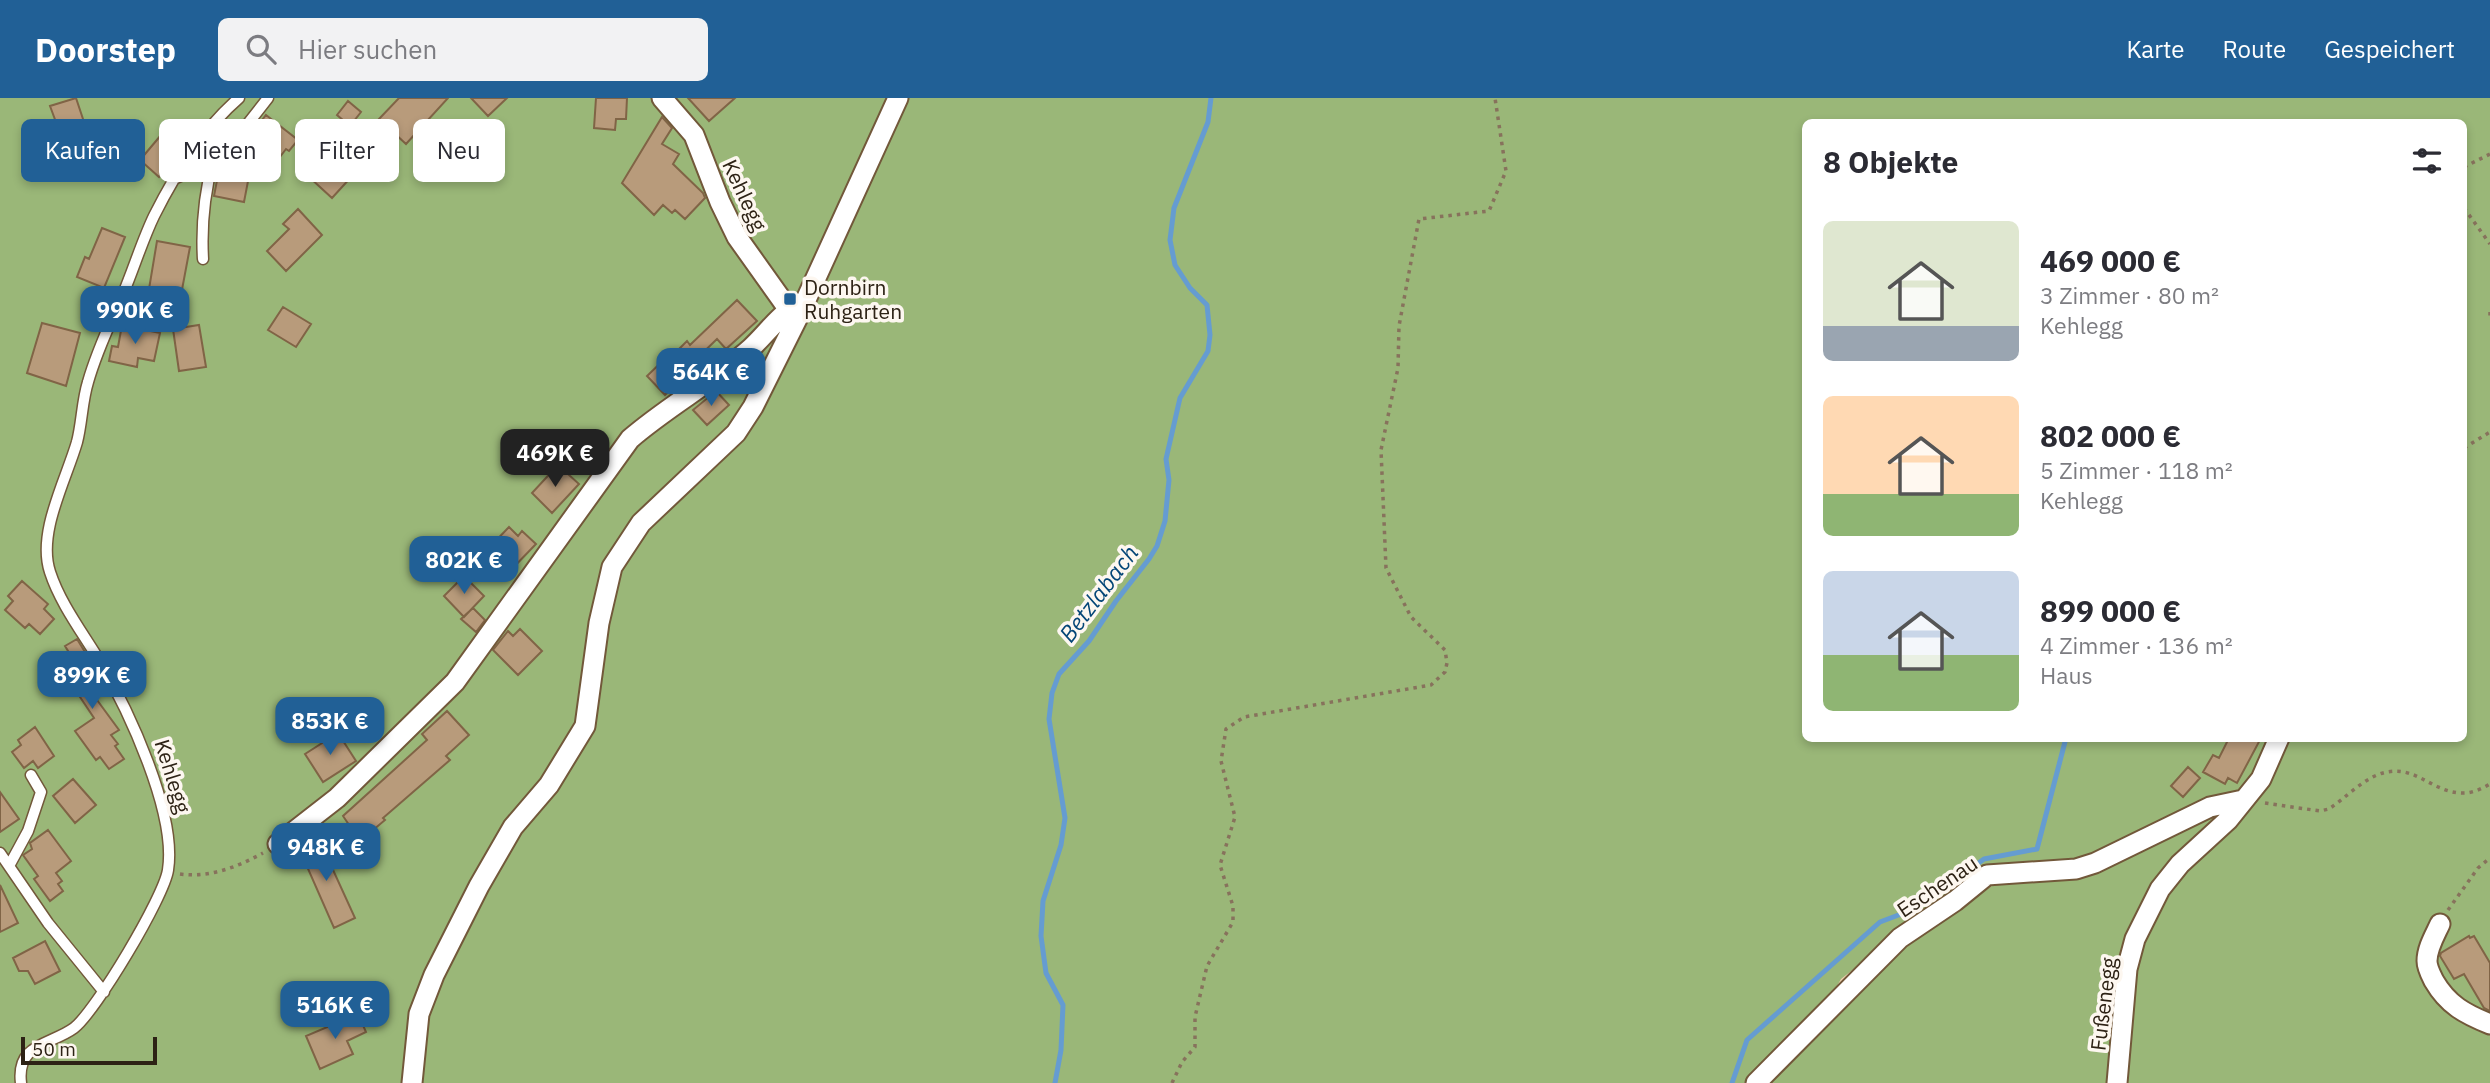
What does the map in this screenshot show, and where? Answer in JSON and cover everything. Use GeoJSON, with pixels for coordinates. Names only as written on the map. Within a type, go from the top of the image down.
{"type":"FeatureCollection","features":[{"type":"Feature","properties":{"kind":"street","name":"Kehlegg"},"geometry":{"type":"LineString","coordinates":[[662,98],[694,135],[737,237],[794,313]]}},
{"type":"Feature","properties":{"kind":"street"},"geometry":{"type":"LineString","coordinates":[[412,1083],[419,1014],[434,975],[513,827],[549,785],[585,726],[599,624],[612,567],[641,523],[736,433],[753,407],[794,313],[898,98]]}},
{"type":"Feature","properties":{"kind":"street"},"geometry":{"type":"LineString","coordinates":[[278,844],[337,798],[455,682],[630,439],[653,419],[751,348],[775,321],[794,313]]}},
{"type":"Feature","properties":{"kind":"street"},"geometry":{"type":"LineString","coordinates":[[2242,800],[2261,779],[2277,742]]}},
{"type":"Feature","properties":{"kind":"street","name":"Eschenau"},"geometry":{"type":"LineString","coordinates":[[1755,1083],[1900,938],[1955,901],[1987,875],[2076,869],[2095,863],[2210,807],[2242,800]]}},
{"type":"Feature","properties":{"kind":"street","name":"Fußenegg"},"geometry":{"type":"LineString","coordinates":[[2117,1083],[2127,969],[2135,939],[2160,889],[2180,864],[2228,820],[2242,800]]}},
{"type":"Feature","properties":{"kind":"street"},"geometry":{"type":"LineString","coordinates":[[2440,924],[2428,951],[2430,975],[2451,1005],[2490,1024]]}},
{"type":"Feature","properties":{"kind":"lane","name":"Kehlegg"},"geometry":{"type":"LineString","coordinates":[[217,119],[239,98]]}},
{"type":"Feature","properties":{"kind":"lane"},"geometry":{"type":"LineString","coordinates":[[252,119],[268,98]]}},
{"type":"Feature","properties":{"kind":"lane","name":"Kehlegg"},"geometry":{"type":"LineString","coordinates":[[168,871],[163,807],[138,737],[110,678],[64,601],[50,573],[46,555],[55,504],[78,439],[86,386],[101,339],[154,216],[174,182]]}},
{"type":"Feature","properties":{"kind":"lane"},"geometry":{"type":"LineString","coordinates":[[203,259],[201,231],[207,182]]}},
{"type":"Feature","properties":{"kind":"lane"},"geometry":{"type":"LineString","coordinates":[[9,866],[28,831],[41,792],[31,775]]}},
{"type":"Feature","properties":{"kind":"lane"},"geometry":{"type":"LineString","coordinates":[[0,853],[48,923],[104,992]]}},
{"type":"Feature","properties":{"kind":"lane"},"geometry":{"type":"LineString","coordinates":[[21,1083],[23,1063],[35,1046],[76,1027],[104,992],[136,936],[168,871]]}},
{"type":"Feature","properties":{"kind":"path"},"geometry":{"type":"LineString","coordinates":[[1172,1083],[1182,1062],[1195,1047],[1195,1017],[1207,966],[1233,922],[1233,906],[1220,865],[1235,817],[1221,761],[1226,729],[1244,717],[1431,685],[1445,673],[1445,650],[1411,617],[1385,568],[1381,450],[1398,368],[1399,326],[1419,219],[1489,211],[1506,172],[1495,98]]}},
{"type":"Feature","properties":{"kind":"path"},"geometry":{"type":"LineString","coordinates":[[2467,166],[2490,154]]}},
{"type":"Feature","properties":{"kind":"path"},"geometry":{"type":"LineString","coordinates":[[2467,212],[2490,244]]}},
{"type":"Feature","properties":{"kind":"path"},"geometry":{"type":"LineString","coordinates":[[2490,312],[2490,320]]}},
{"type":"Feature","properties":{"kind":"path"},"geometry":{"type":"LineString","coordinates":[[2467,446],[2490,432]]}},
{"type":"Feature","properties":{"kind":"path"},"geometry":{"type":"LineString","coordinates":[[2242,800],[2320,811],[2329,809],[2376,775],[2398,771],[2415,774],[2445,790],[2465,793],[2490,784]]}},
{"type":"Feature","properties":{"kind":"path"},"geometry":{"type":"LineString","coordinates":[[168,871],[204,875],[246,862],[278,844]]}},
{"type":"Feature","properties":{"kind":"path"},"geometry":{"type":"LineString","coordinates":[[2440,924],[2478,868],[2490,858]]}},
{"type":"Feature","properties":{"kind":"green space"},"geometry":{"type":"Polygon","coordinates":[[[0,98],[2490,98],[2490,1083],[1768,1083],[1884,963],[1996,883],[2082,864],[2004,866],[1896,936],[1841,979],[1829,1000],[1746,1083],[0,1083],[0,98]]]}},
{"type":"Feature","properties":{"kind":"building"},"geometry":{"type":"Polygon","coordinates":[[[76,98],[83,119],[55,119],[50,106],[76,98]]]}},
{"type":"Feature","properties":{"kind":"building"},"geometry":{"type":"Polygon","coordinates":[[[399,98],[448,98],[429,119],[413,119],[413,136],[406,144],[399,138],[399,119],[379,119],[399,98]]]}},
{"type":"Feature","properties":{"kind":"building"},"geometry":{"type":"Polygon","coordinates":[[[471,98],[507,98],[488,116],[471,98]]]}},
{"type":"Feature","properties":{"kind":"building"},"geometry":{"type":"Polygon","coordinates":[[[596,98],[627,98],[626,119],[616,119],[615,130],[594,128],[596,98]]]}},
{"type":"Feature","properties":{"kind":"building"},"geometry":{"type":"Polygon","coordinates":[[[688,98],[735,98],[709,121],[688,98]]]}},
{"type":"Feature","properties":{"kind":"building"},"geometry":{"type":"Polygon","coordinates":[[[348,101],[361,112],[356,119],[342,119],[337,115],[348,101]]]}},
{"type":"Feature","properties":{"kind":"building"},"geometry":{"type":"Polygon","coordinates":[[[662,117],[672,128],[662,144],[679,154],[673,164],[705,198],[685,219],[675,210],[672,213],[663,205],[654,215],[622,183],[662,117]]]}},
{"type":"Feature","properties":{"kind":"building"},"geometry":{"type":"Polygon","coordinates":[[[281,127],[295,138],[295,144],[289,151],[286,149],[281,156],[281,127]]]}},
{"type":"Feature","properties":{"kind":"building"},"geometry":{"type":"Polygon","coordinates":[[[159,137],[159,177],[145,164],[145,154],[159,137]]]}},
{"type":"Feature","properties":{"kind":"building"},"geometry":{"type":"Polygon","coordinates":[[[217,182],[248,182],[244,202],[214,196],[217,182]]]}},
{"type":"Feature","properties":{"kind":"building"},"geometry":{"type":"Polygon","coordinates":[[[314,182],[347,182],[332,198],[314,182]]]}},
{"type":"Feature","properties":{"kind":"building"},"geometry":{"type":"Polygon","coordinates":[[[298,209],[322,235],[286,271],[267,251],[289,229],[283,224],[298,209]]]}},
{"type":"Feature","properties":{"kind":"building"},"geometry":{"type":"Polygon","coordinates":[[[102,228],[125,237],[104,288],[77,277],[85,257],[89,259],[102,228]]]}},
{"type":"Feature","properties":{"kind":"building"},"geometry":{"type":"Polygon","coordinates":[[[157,241],[190,247],[181,295],[149,289],[157,241]]]}},
{"type":"Feature","properties":{"kind":"building"},"geometry":{"type":"Polygon","coordinates":[[[737,300],[757,321],[726,349],[717,339],[688,367],[691,369],[665,395],[647,376],[673,351],[675,353],[687,341],[690,345],[737,300]]]}},
{"type":"Feature","properties":{"kind":"building"},"geometry":{"type":"Polygon","coordinates":[[[283,307],[311,324],[296,347],[268,330],[283,307]]]}},
{"type":"Feature","properties":{"kind":"building"},"geometry":{"type":"Polygon","coordinates":[[[42,323],[80,333],[66,386],[27,373],[42,323]]]}},
{"type":"Feature","properties":{"kind":"building"},"geometry":{"type":"Polygon","coordinates":[[[122,325],[160,333],[154,361],[138,358],[137,367],[109,361],[112,346],[118,347],[122,325]]]}},
{"type":"Feature","properties":{"kind":"building"},"geometry":{"type":"Polygon","coordinates":[[[199,325],[206,367],[179,371],[173,329],[199,325]]]}},
{"type":"Feature","properties":{"kind":"building"},"geometry":{"type":"Polygon","coordinates":[[[716,391],[729,405],[707,425],[693,410],[716,391]]]}},
{"type":"Feature","properties":{"kind":"building"},"geometry":{"type":"Polygon","coordinates":[[[558,465],[579,484],[552,513],[532,493],[558,465]]]}},
{"type":"Feature","properties":{"kind":"building"},"geometry":{"type":"Polygon","coordinates":[[[509,527],[518,536],[522,531],[536,544],[508,573],[486,551],[509,527]]]}},
{"type":"Feature","properties":{"kind":"building"},"geometry":{"type":"Polygon","coordinates":[[[464,576],[484,596],[464,617],[444,596],[464,576]]]}},
{"type":"Feature","properties":{"kind":"building"},"geometry":{"type":"Polygon","coordinates":[[[22,581],[48,604],[44,609],[54,619],[40,634],[29,624],[25,628],[5,610],[13,601],[8,596],[22,581]]]}},
{"type":"Feature","properties":{"kind":"building"},"geometry":{"type":"Polygon","coordinates":[[[473,608],[485,620],[476,632],[461,619],[473,608]]]}},
{"type":"Feature","properties":{"kind":"building"},"geometry":{"type":"Polygon","coordinates":[[[520,629],[542,651],[518,675],[493,650],[508,631],[513,636],[520,629]]]}},
{"type":"Feature","properties":{"kind":"building"},"geometry":{"type":"Polygon","coordinates":[[[77,639],[85,652],[79,657],[96,684],[89,689],[119,730],[111,735],[124,759],[109,769],[100,757],[96,760],[75,731],[94,718],[60,667],[73,659],[65,646],[77,639]]]}},
{"type":"Feature","properties":{"kind":"building"},"geometry":{"type":"Polygon","coordinates":[[[447,711],[469,735],[446,756],[450,760],[360,841],[343,816],[427,740],[422,734],[447,711]]]}},
{"type":"Feature","properties":{"kind":"building"},"geometry":{"type":"Polygon","coordinates":[[[35,727],[54,756],[38,768],[33,761],[24,768],[12,752],[21,745],[18,740],[35,727]]]}},
{"type":"Feature","properties":{"kind":"building"},"geometry":{"type":"Polygon","coordinates":[[[338,733],[356,761],[323,782],[305,754],[338,733]]]}},
{"type":"Feature","properties":{"kind":"building"},"geometry":{"type":"Polygon","coordinates":[[[2227,742],[2259,742],[2237,783],[2228,778],[2225,784],[2203,772],[2213,755],[2219,758],[2227,742]]]}},
{"type":"Feature","properties":{"kind":"building"},"geometry":{"type":"Polygon","coordinates":[[[2188,767],[2200,778],[2183,797],[2171,786],[2188,767]]]}},
{"type":"Feature","properties":{"kind":"building"},"geometry":{"type":"Polygon","coordinates":[[[73,779],[96,805],[75,823],[53,796],[73,779]]]}},
{"type":"Feature","properties":{"kind":"building"},"geometry":{"type":"Polygon","coordinates":[[[0,792],[19,819],[0,832],[0,792]]]}},
{"type":"Feature","properties":{"kind":"building"},"geometry":{"type":"Polygon","coordinates":[[[48,830],[71,861],[56,873],[62,881],[58,884],[63,891],[50,901],[34,879],[38,876],[23,855],[32,849],[30,843],[48,830]]]}},
{"type":"Feature","properties":{"kind":"building"},"geometry":{"type":"Polygon","coordinates":[[[318,837],[355,918],[334,928],[298,846],[318,837]]]}},
{"type":"Feature","properties":{"kind":"building"},"geometry":{"type":"Polygon","coordinates":[[[0,885],[18,923],[0,932],[0,885]]]}},
{"type":"Feature","properties":{"kind":"building"},"geometry":{"type":"Polygon","coordinates":[[[2469,936],[2474,936],[2490,963],[2490,1011],[2484,1008],[2464,974],[2454,979],[2440,956],[2469,936]]]}},
{"type":"Feature","properties":{"kind":"building"},"geometry":{"type":"Polygon","coordinates":[[[45,941],[60,971],[35,984],[28,971],[19,971],[13,958],[45,941]]]}},
{"type":"Feature","properties":{"kind":"building"},"geometry":{"type":"Polygon","coordinates":[[[358,1014],[366,1032],[347,1041],[353,1054],[320,1069],[306,1036],[358,1014]]]}},
{"type":"Feature","properties":{"kind":"waterway","name":"Betzlabach"},"geometry":{"type":"LineString","coordinates":[[1055,1083],[1061,1050],[1063,1005],[1046,973],[1041,936],[1043,901],[1061,845],[1065,818],[1049,719],[1052,693],[1059,674],[1089,641],[1149,559],[1157,546],[1165,521],[1169,480],[1166,459],[1180,398],[1208,351],[1210,335],[1207,305],[1190,288],[1175,265],[1170,240],[1174,208],[1208,122],[1211,98]]}},
{"type":"Feature","properties":{"kind":"waterway"},"geometry":{"type":"LineString","coordinates":[[1732,1083],[1747,1040],[1880,922],[1917,908],[1984,859],[2037,849],[2065,742]]}},
{"type":"Feature","properties":{"kind":"place","name":"Dornbirn Ruhgarten"},"geometry":{"type":"Point","coordinates":[790,299]}}]}
